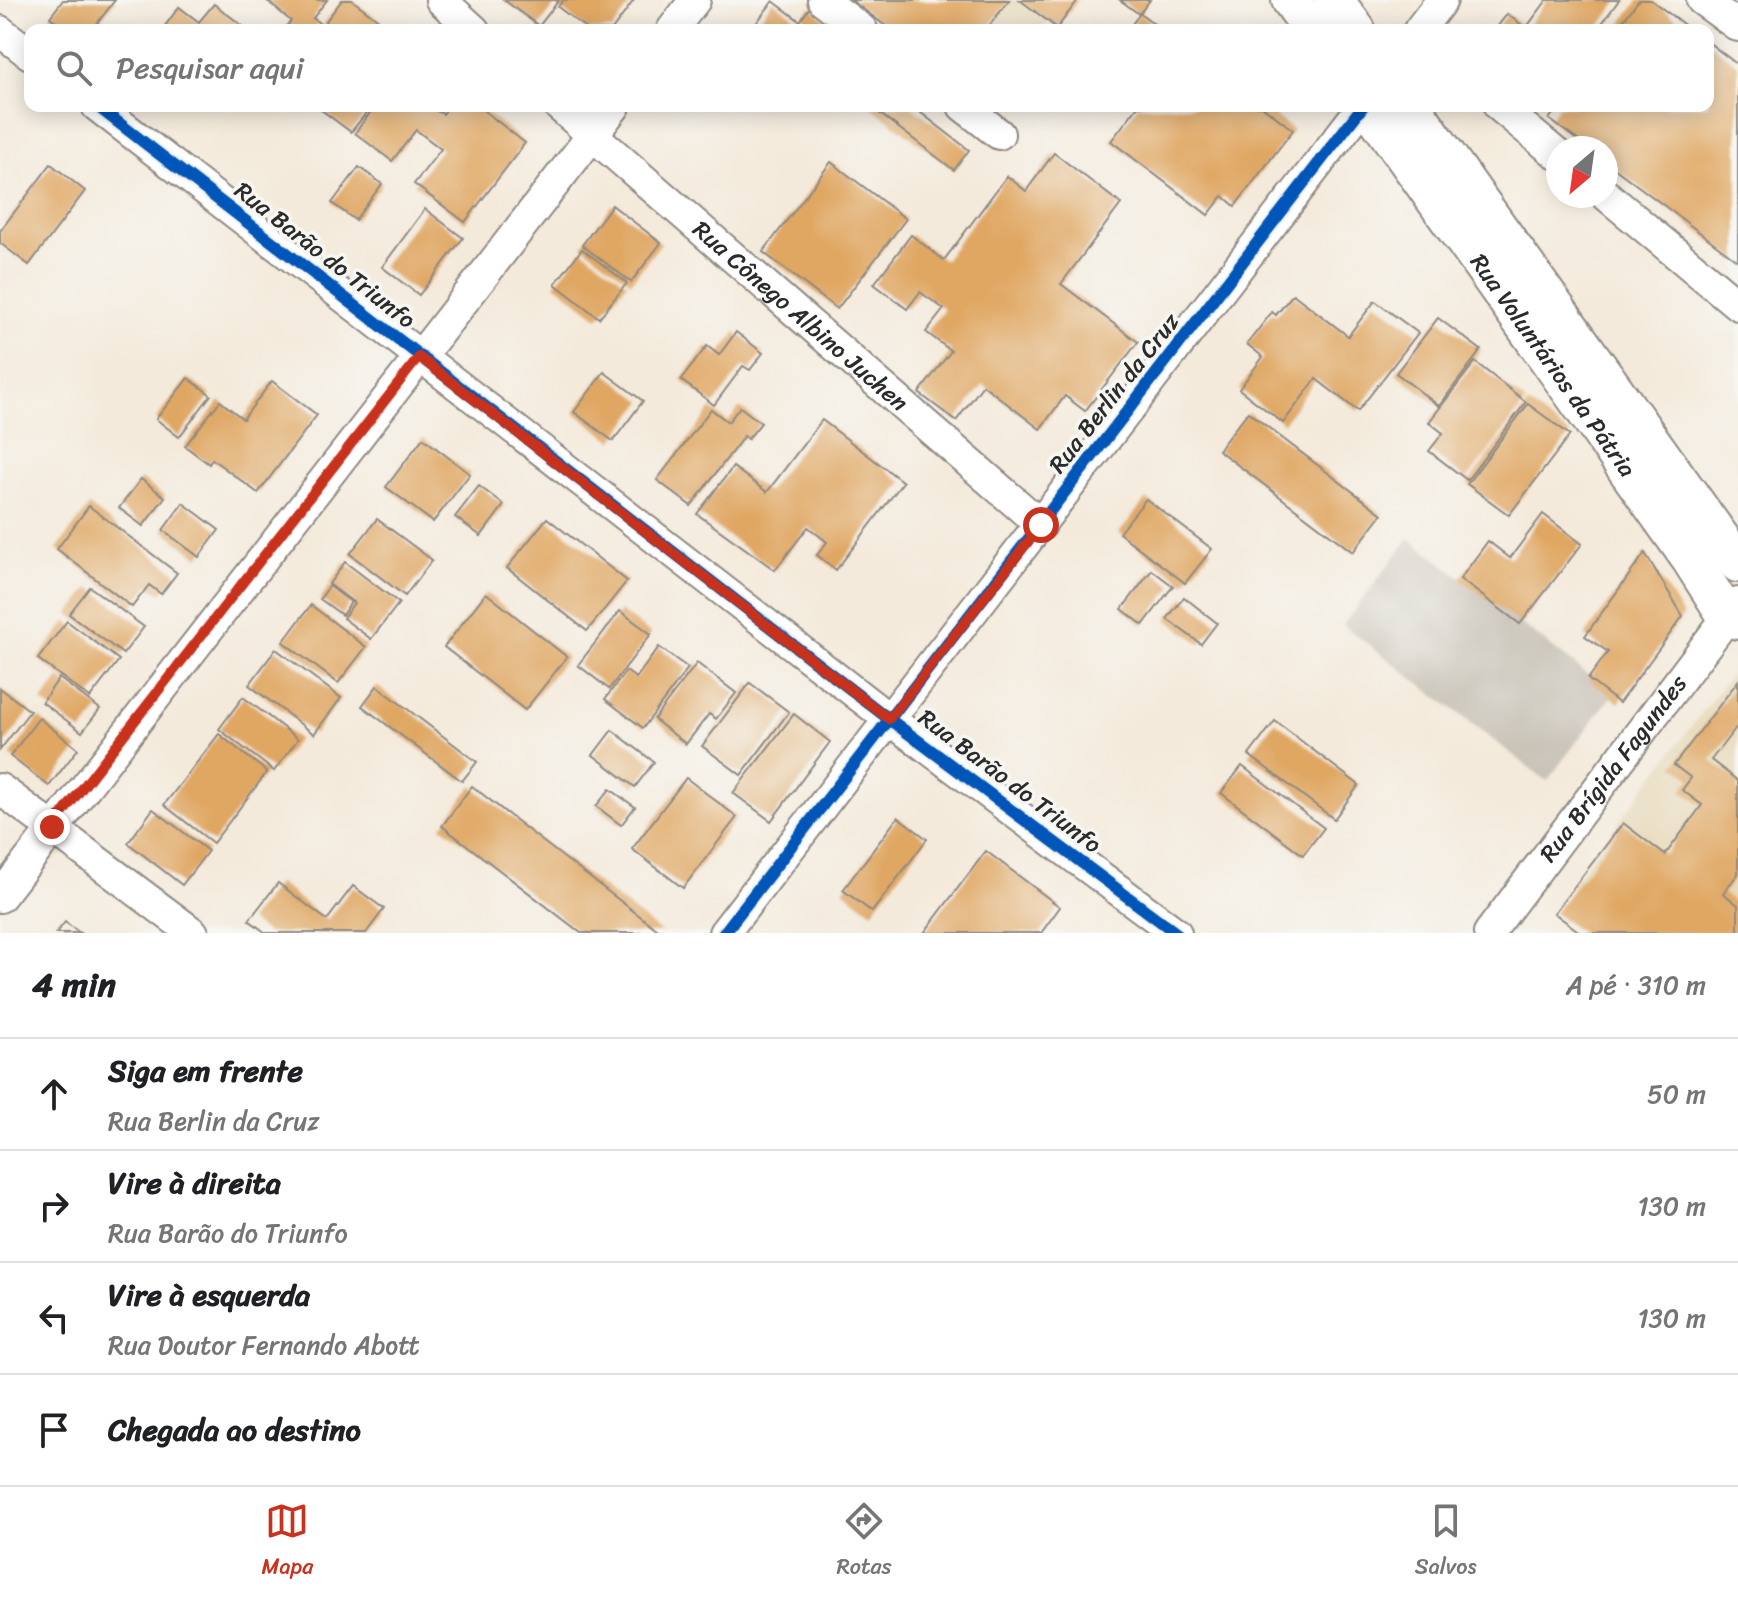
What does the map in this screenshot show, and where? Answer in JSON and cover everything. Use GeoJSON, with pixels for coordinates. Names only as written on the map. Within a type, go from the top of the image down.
{"type":"FeatureCollection","features":[{"type":"Feature","properties":{"kind":"main road"},"geometry":{"type":"LineString","coordinates":[[1291,0],[1309,24]]}},
{"type":"Feature","properties":{"kind":"main road"},"geometry":{"type":"LineString","coordinates":[[1334,0],[1352,24]]}},
{"type":"Feature","properties":{"kind":"main road","name":"Rua Voluntários da Pátria"},"geometry":{"type":"LineString","coordinates":[[1371,112],[1539,314],[1738,563]]}},
{"type":"Feature","properties":{"kind":"main road","name":"Rua Voluntários da Pátria"},"geometry":{"type":"LineString","coordinates":[[1415,112],[1690,558],[1734,613]]}},
{"type":"Feature","properties":{"kind":"street"},"geometry":{"type":"LineString","coordinates":[[441,0],[467,24]]}},
{"type":"Feature","properties":{"kind":"street"},"geometry":{"type":"LineString","coordinates":[[677,24],[695,0]]}},
{"type":"Feature","properties":{"kind":"street"},"geometry":{"type":"LineString","coordinates":[[823,0],[854,24]]}},
{"type":"Feature","properties":{"kind":"street"},"geometry":{"type":"LineString","coordinates":[[1424,24],[1442,0]]}},
{"type":"Feature","properties":{"kind":"street"},"geometry":{"type":"LineString","coordinates":[[1702,0],[1738,26]]}},
{"type":"Feature","properties":{"kind":"street"},"geometry":{"type":"LineString","coordinates":[[0,31],[24,49]]}},
{"type":"Feature","properties":{"kind":"street","name":"Rua Barão do Triunfo"},"geometry":{"type":"LineString","coordinates":[[105,112],[889,719],[1176,933]]}},
{"type":"Feature","properties":{"kind":"street","name":"Rua Cônego Albino Juchen"},"geometry":{"type":"LineString","coordinates":[[566,112],[1041,525]]}},
{"type":"Feature","properties":{"kind":"street"},"geometry":{"type":"LineString","coordinates":[[0,897],[610,112]]}},
{"type":"Feature","properties":{"kind":"street"},"geometry":{"type":"LineString","coordinates":[[971,112],[999,134]]}},
{"type":"Feature","properties":{"kind":"street","name":"Rua Berlin da Cruz"},"geometry":{"type":"LineString","coordinates":[[724,933],[1361,112]]}},
{"type":"Feature","properties":{"kind":"street"},"geometry":{"type":"LineString","coordinates":[[1506,112],[1546,145]]}},
{"type":"Feature","properties":{"kind":"street"},"geometry":{"type":"LineString","coordinates":[[1618,205],[1738,305]]}},
{"type":"Feature","properties":{"kind":"street","name":"Rua Brígida Fagundes"},"geometry":{"type":"LineString","coordinates":[[1489,933],[1734,613]]}},
{"type":"Feature","properties":{"kind":"street"},"geometry":{"type":"LineString","coordinates":[[0,789],[193,933]]}},
{"type":"Feature","properties":{"kind":"shaded area"},"geometry":{"type":"Polygon","coordinates":[[[852,0],[1065,0],[1047,24],[884,24],[852,0]]]}},
{"type":"Feature","properties":{"kind":"shaded area"},"geometry":{"type":"Polygon","coordinates":[[[1409,538],[1613,694],[1547,781],[1343,625],[1409,538]]]}},
{"type":"Feature","properties":{"kind":"shaded area"},"geometry":{"type":"Polygon","coordinates":[[[1738,665],[1738,933],[1632,933],[1570,886],[1738,665]]]}},
{"type":"Feature","properties":{"kind":"building"},"geometry":{"type":"Polygon","coordinates":[[[63,0],[115,0],[97,24],[59,24],[50,17],[63,0]]]}},
{"type":"Feature","properties":{"kind":"building"},"geometry":{"type":"Polygon","coordinates":[[[266,0],[327,0],[313,18],[318,24],[288,24],[291,21],[266,0]]]}},
{"type":"Feature","properties":{"kind":"building"},"geometry":{"type":"Polygon","coordinates":[[[342,0],[352,0],[384,24],[324,24],[342,0]]]}},
{"type":"Feature","properties":{"kind":"building"},"geometry":{"type":"Polygon","coordinates":[[[504,0],[559,0],[541,24],[504,0]]]}},
{"type":"Feature","properties":{"kind":"building"},"geometry":{"type":"Polygon","coordinates":[[[563,0],[634,0],[616,24],[580,24],[558,7],[563,0]]]}},
{"type":"Feature","properties":{"kind":"building"},"geometry":{"type":"Polygon","coordinates":[[[851,0],[1009,0],[991,24],[883,24],[851,0]]]}},
{"type":"Feature","properties":{"kind":"building"},"geometry":{"type":"Polygon","coordinates":[[[1020,0],[1078,0],[1060,24],[1052,24],[1020,0]]]}},
{"type":"Feature","properties":{"kind":"building"},"geometry":{"type":"Polygon","coordinates":[[[1120,0],[1150,0],[1139,14],[1120,0]]]}},
{"type":"Feature","properties":{"kind":"building"},"geometry":{"type":"Polygon","coordinates":[[[1547,0],[1619,0],[1601,24],[1529,24],[1547,0]]]}},
{"type":"Feature","properties":{"kind":"building"},"geometry":{"type":"Polygon","coordinates":[[[1639,0],[1651,0],[1683,24],[1621,24],[1639,0]]]}},
{"type":"Feature","properties":{"kind":"building"},"geometry":{"type":"Polygon","coordinates":[[[773,1],[800,21],[810,7],[832,24],[756,24],[773,1]]]}},
{"type":"Feature","properties":{"kind":"building"},"geometry":{"type":"Polygon","coordinates":[[[214,4],[240,24],[166,24],[179,7],[199,22],[214,4]]]}},
{"type":"Feature","properties":{"kind":"building"},"geometry":{"type":"Polygon","coordinates":[[[1140,13],[1154,24],[1132,24],[1140,13]]]}},
{"type":"Feature","properties":{"kind":"building"},"geometry":{"type":"Polygon","coordinates":[[[1507,14],[1521,24],[1500,24],[1507,14]]]}},
{"type":"Feature","properties":{"kind":"building"},"geometry":{"type":"Polygon","coordinates":[[[1714,47],[1738,65],[1738,261],[1618,171],[1618,136],[1572,136],[1549,119],[1554,112],[1714,112],[1714,47]]]}},
{"type":"Feature","properties":{"kind":"building"},"geometry":{"type":"Polygon","coordinates":[[[324,112],[367,112],[351,132],[324,112]]]}},
{"type":"Feature","properties":{"kind":"building"},"geometry":{"type":"Polygon","coordinates":[[[371,112],[486,112],[525,143],[465,222],[414,184],[441,149],[416,130],[392,161],[355,133],[371,112]]]}},
{"type":"Feature","properties":{"kind":"building"},"geometry":{"type":"Polygon","coordinates":[[[878,112],[920,112],[969,150],[954,170],[878,112]]]}},
{"type":"Feature","properties":{"kind":"building"},"geometry":{"type":"Polygon","coordinates":[[[1133,112],[1270,112],[1293,130],[1235,206],[1223,196],[1208,215],[1111,141],[1133,112]]]}},
{"type":"Feature","properties":{"kind":"building"},"geometry":{"type":"Polygon","coordinates":[[[1054,153],[1121,204],[1061,284],[1138,342],[1085,411],[1065,396],[1040,429],[983,385],[956,421],[919,393],[951,351],[926,332],[944,309],[920,292],[907,309],[874,284],[911,235],[944,260],[1007,176],[1026,191],[1054,153]]]}},
{"type":"Feature","properties":{"kind":"building"},"geometry":{"type":"Polygon","coordinates":[[[831,162],[906,219],[837,309],[763,252],[831,162]]]}},
{"type":"Feature","properties":{"kind":"building"},"geometry":{"type":"Polygon","coordinates":[[[51,164],[85,191],[29,265],[0,243],[0,231],[51,164]]]}},
{"type":"Feature","properties":{"kind":"building"},"geometry":{"type":"Polygon","coordinates":[[[359,167],[382,184],[355,220],[332,203],[359,167]]]}},
{"type":"Feature","properties":{"kind":"building"},"geometry":{"type":"Polygon","coordinates":[[[612,205],[661,243],[631,282],[582,245],[612,205]]]}},
{"type":"Feature","properties":{"kind":"building"},"geometry":{"type":"Polygon","coordinates":[[[425,209],[463,238],[419,295],[382,267],[425,209]]]}},
{"type":"Feature","properties":{"kind":"building"},"geometry":{"type":"Polygon","coordinates":[[[582,249],[627,283],[599,318],[555,284],[582,249]]]}},
{"type":"Feature","properties":{"kind":"building"},"geometry":{"type":"Polygon","coordinates":[[[1293,294],[1348,336],[1375,301],[1418,333],[1358,411],[1316,379],[1283,423],[1239,389],[1263,357],[1247,344],[1272,312],[1276,315],[1293,294]]]}},
{"type":"Feature","properties":{"kind":"building"},"geometry":{"type":"Polygon","coordinates":[[[1438,318],[1481,350],[1439,406],[1396,373],[1438,318]]]}},
{"type":"Feature","properties":{"kind":"building"},"geometry":{"type":"Polygon","coordinates":[[[736,332],[763,353],[750,370],[743,366],[714,405],[681,380],[707,346],[719,355],[736,332]]]}},
{"type":"Feature","properties":{"kind":"building"},"geometry":{"type":"Polygon","coordinates":[[[1475,362],[1526,402],[1467,480],[1429,451],[1443,433],[1429,422],[1475,362]]]}},
{"type":"Feature","properties":{"kind":"building"},"geometry":{"type":"Polygon","coordinates":[[[604,372],[643,401],[613,441],[574,412],[604,372]]]}},
{"type":"Feature","properties":{"kind":"building"},"geometry":{"type":"Polygon","coordinates":[[[188,378],[211,395],[179,437],[156,419],[188,378]]]}},
{"type":"Feature","properties":{"kind":"building"},"geometry":{"type":"Polygon","coordinates":[[[272,381],[317,415],[258,493],[212,459],[209,464],[185,446],[220,401],[243,419],[272,381]]]}},
{"type":"Feature","properties":{"kind":"building"},"geometry":{"type":"Polygon","coordinates":[[[1528,404],[1570,435],[1509,515],[1467,484],[1528,404]]]}},
{"type":"Feature","properties":{"kind":"building"},"geometry":{"type":"Polygon","coordinates":[[[740,407],[761,423],[748,439],[744,436],[691,506],[657,480],[711,409],[728,422],[740,407]]]}},
{"type":"Feature","properties":{"kind":"building"},"geometry":{"type":"Polygon","coordinates":[[[1248,412],[1382,514],[1353,552],[1218,450],[1248,412]]]}},
{"type":"Feature","properties":{"kind":"building"},"geometry":{"type":"Polygon","coordinates":[[[822,420],[903,482],[836,570],[817,555],[827,542],[808,527],[775,570],[697,514],[733,467],[767,492],[822,420]]]}},
{"type":"Feature","properties":{"kind":"building"},"geometry":{"type":"Polygon","coordinates":[[[423,438],[470,474],[433,522],[386,487],[423,438]]]}},
{"type":"Feature","properties":{"kind":"building"},"geometry":{"type":"Polygon","coordinates":[[[141,479],[165,497],[143,526],[119,508],[141,479]]]}},
{"type":"Feature","properties":{"kind":"building"},"geometry":{"type":"Polygon","coordinates":[[[479,486],[504,505],[481,536],[455,517],[479,486]]]}},
{"type":"Feature","properties":{"kind":"building"},"geometry":{"type":"Polygon","coordinates":[[[1146,499],[1212,549],[1185,583],[1119,533],[1146,499]]]}},
{"type":"Feature","properties":{"kind":"building"},"geometry":{"type":"Polygon","coordinates":[[[183,503],[219,530],[199,557],[163,530],[183,503]]]}},
{"type":"Feature","properties":{"kind":"building"},"geometry":{"type":"Polygon","coordinates":[[[89,506],[177,573],[161,594],[149,585],[132,607],[57,549],[89,506]]]}},
{"type":"Feature","properties":{"kind":"building"},"geometry":{"type":"Polygon","coordinates":[[[1543,514],[1582,544],[1520,624],[1460,579],[1488,541],[1510,558],[1543,514]]]}},
{"type":"Feature","properties":{"kind":"building"},"geometry":{"type":"Polygon","coordinates":[[[547,518],[627,581],[587,631],[507,568],[547,518]]]}},
{"type":"Feature","properties":{"kind":"building"},"geometry":{"type":"Polygon","coordinates":[[[377,519],[432,560],[405,596],[350,554],[377,519]]]}},
{"type":"Feature","properties":{"kind":"building"},"geometry":{"type":"Polygon","coordinates":[[[1645,553],[1683,616],[1619,703],[1588,679],[1608,652],[1585,636],[1645,553]]]}},
{"type":"Feature","properties":{"kind":"building"},"geometry":{"type":"Polygon","coordinates":[[[345,562],[399,603],[371,639],[343,618],[354,603],[329,584],[345,562]]]}},
{"type":"Feature","properties":{"kind":"building"},"geometry":{"type":"Polygon","coordinates":[[[1152,570],[1173,586],[1143,625],[1122,609],[1152,570]]]}},
{"type":"Feature","properties":{"kind":"building"},"geometry":{"type":"Polygon","coordinates":[[[329,586],[351,602],[342,615],[320,599],[329,586]]]}},
{"type":"Feature","properties":{"kind":"building"},"geometry":{"type":"Polygon","coordinates":[[[90,587],[144,627],[123,654],[69,614],[90,587]]]}},
{"type":"Feature","properties":{"kind":"building"},"geometry":{"type":"Polygon","coordinates":[[[486,593],[567,657],[525,710],[444,647],[486,593]]]}},
{"type":"Feature","properties":{"kind":"building"},"geometry":{"type":"Polygon","coordinates":[[[1184,597],[1217,623],[1201,644],[1167,619],[1184,597]]]}},
{"type":"Feature","properties":{"kind":"building"},"geometry":{"type":"Polygon","coordinates":[[[311,605],[366,647],[338,683],[283,642],[311,605]]]}},
{"type":"Feature","properties":{"kind":"building"},"geometry":{"type":"Polygon","coordinates":[[[620,611],[651,634],[609,689],[578,665],[620,611]]]}},
{"type":"Feature","properties":{"kind":"building"},"geometry":{"type":"Polygon","coordinates":[[[67,621],[119,660],[90,698],[38,659],[67,621]]]}},
{"type":"Feature","properties":{"kind":"building"},"geometry":{"type":"Polygon","coordinates":[[[659,647],[688,668],[643,728],[605,699],[626,671],[636,678],[659,647]]]}},
{"type":"Feature","properties":{"kind":"building"},"geometry":{"type":"Polygon","coordinates":[[[276,649],[341,698],[314,734],[249,685],[276,649]]]}},
{"type":"Feature","properties":{"kind":"building"},"geometry":{"type":"Polygon","coordinates":[[[697,663],[736,693],[716,719],[709,714],[686,744],[654,719],[697,663]]]}},
{"type":"Feature","properties":{"kind":"building"},"geometry":{"type":"Polygon","coordinates":[[[59,678],[100,709],[82,732],[42,702],[59,678]]]}},
{"type":"Feature","properties":{"kind":"building"},"geometry":{"type":"Polygon","coordinates":[[[1738,681],[1738,725],[1711,760],[1738,781],[1738,874],[1723,893],[1738,905],[1738,933],[1581,933],[1554,913],[1623,823],[1665,855],[1702,805],[1682,790],[1691,778],[1674,765],[1738,681]]]}},
{"type":"Feature","properties":{"kind":"building"},"geometry":{"type":"Polygon","coordinates":[[[750,683],[789,712],[741,775],[702,746],[750,683]]]}},
{"type":"Feature","properties":{"kind":"building"},"geometry":{"type":"Polygon","coordinates":[[[377,686],[477,762],[462,781],[362,706],[377,686]]]}},
{"type":"Feature","properties":{"kind":"building"},"geometry":{"type":"Polygon","coordinates":[[[0,688],[30,711],[0,750],[0,688]]]}},
{"type":"Feature","properties":{"kind":"building"},"geometry":{"type":"Polygon","coordinates":[[[243,697],[298,739],[274,771],[219,729],[243,697]]]}},
{"type":"Feature","properties":{"kind":"building"},"geometry":{"type":"Polygon","coordinates":[[[794,714],[830,742],[771,821],[733,793],[794,714]]]}},
{"type":"Feature","properties":{"kind":"building"},"geometry":{"type":"Polygon","coordinates":[[[39,718],[78,749],[49,786],[10,756],[39,718]]]}},
{"type":"Feature","properties":{"kind":"building"},"geometry":{"type":"Polygon","coordinates":[[[1275,721],[1359,785],[1334,819],[1249,755],[1275,721]]]}},
{"type":"Feature","properties":{"kind":"building"},"geometry":{"type":"Polygon","coordinates":[[[612,730],[654,762],[635,787],[593,755],[612,730]]]}},
{"type":"Feature","properties":{"kind":"building"},"geometry":{"type":"Polygon","coordinates":[[[219,734],[267,772],[213,843],[164,805],[219,734]]]}},
{"type":"Feature","properties":{"kind":"building"},"geometry":{"type":"Polygon","coordinates":[[[1242,766],[1324,828],[1303,855],[1221,793],[1242,766]]]}},
{"type":"Feature","properties":{"kind":"building"},"geometry":{"type":"Polygon","coordinates":[[[686,778],[737,817],[683,888],[632,849],[686,778]]]}},
{"type":"Feature","properties":{"kind":"building"},"geometry":{"type":"Polygon","coordinates":[[[472,786],[662,933],[581,933],[442,826],[472,786]]]}},
{"type":"Feature","properties":{"kind":"building"},"geometry":{"type":"Polygon","coordinates":[[[610,789],[635,807],[621,825],[596,806],[610,789]]]}},
{"type":"Feature","properties":{"kind":"building"},"geometry":{"type":"Polygon","coordinates":[[[153,809],[208,851],[182,885],[128,843],[153,809]]]}},
{"type":"Feature","properties":{"kind":"building"},"geometry":{"type":"Polygon","coordinates":[[[898,817],[927,839],[872,912],[843,890],[898,817]]]}},
{"type":"Feature","properties":{"kind":"building"},"geometry":{"type":"Polygon","coordinates":[[[986,851],[1060,907],[1041,933],[924,933],[986,851]]]}},
{"type":"Feature","properties":{"kind":"building"},"geometry":{"type":"Polygon","coordinates":[[[278,883],[327,920],[353,886],[384,909],[366,933],[266,933],[249,920],[278,883]]]}},
{"type":"Feature","properties":{"kind":"building"},"geometry":{"type":"Polygon","coordinates":[[[65,922],[80,933],[56,933],[65,922]]]}},
{"type":"Feature","properties":{"kind":"cycle path"},"geometry":{"type":"LineString","coordinates":[[105,112],[889,719],[1176,933]]}},
{"type":"Feature","properties":{"kind":"cycle path"},"geometry":{"type":"LineString","coordinates":[[724,933],[1358,112]]}},
{"type":"Feature","properties":{"kind":"route"},"geometry":{"type":"LineString","coordinates":[[52,827],[419,357],[889,719],[1041,525]]}}]}
